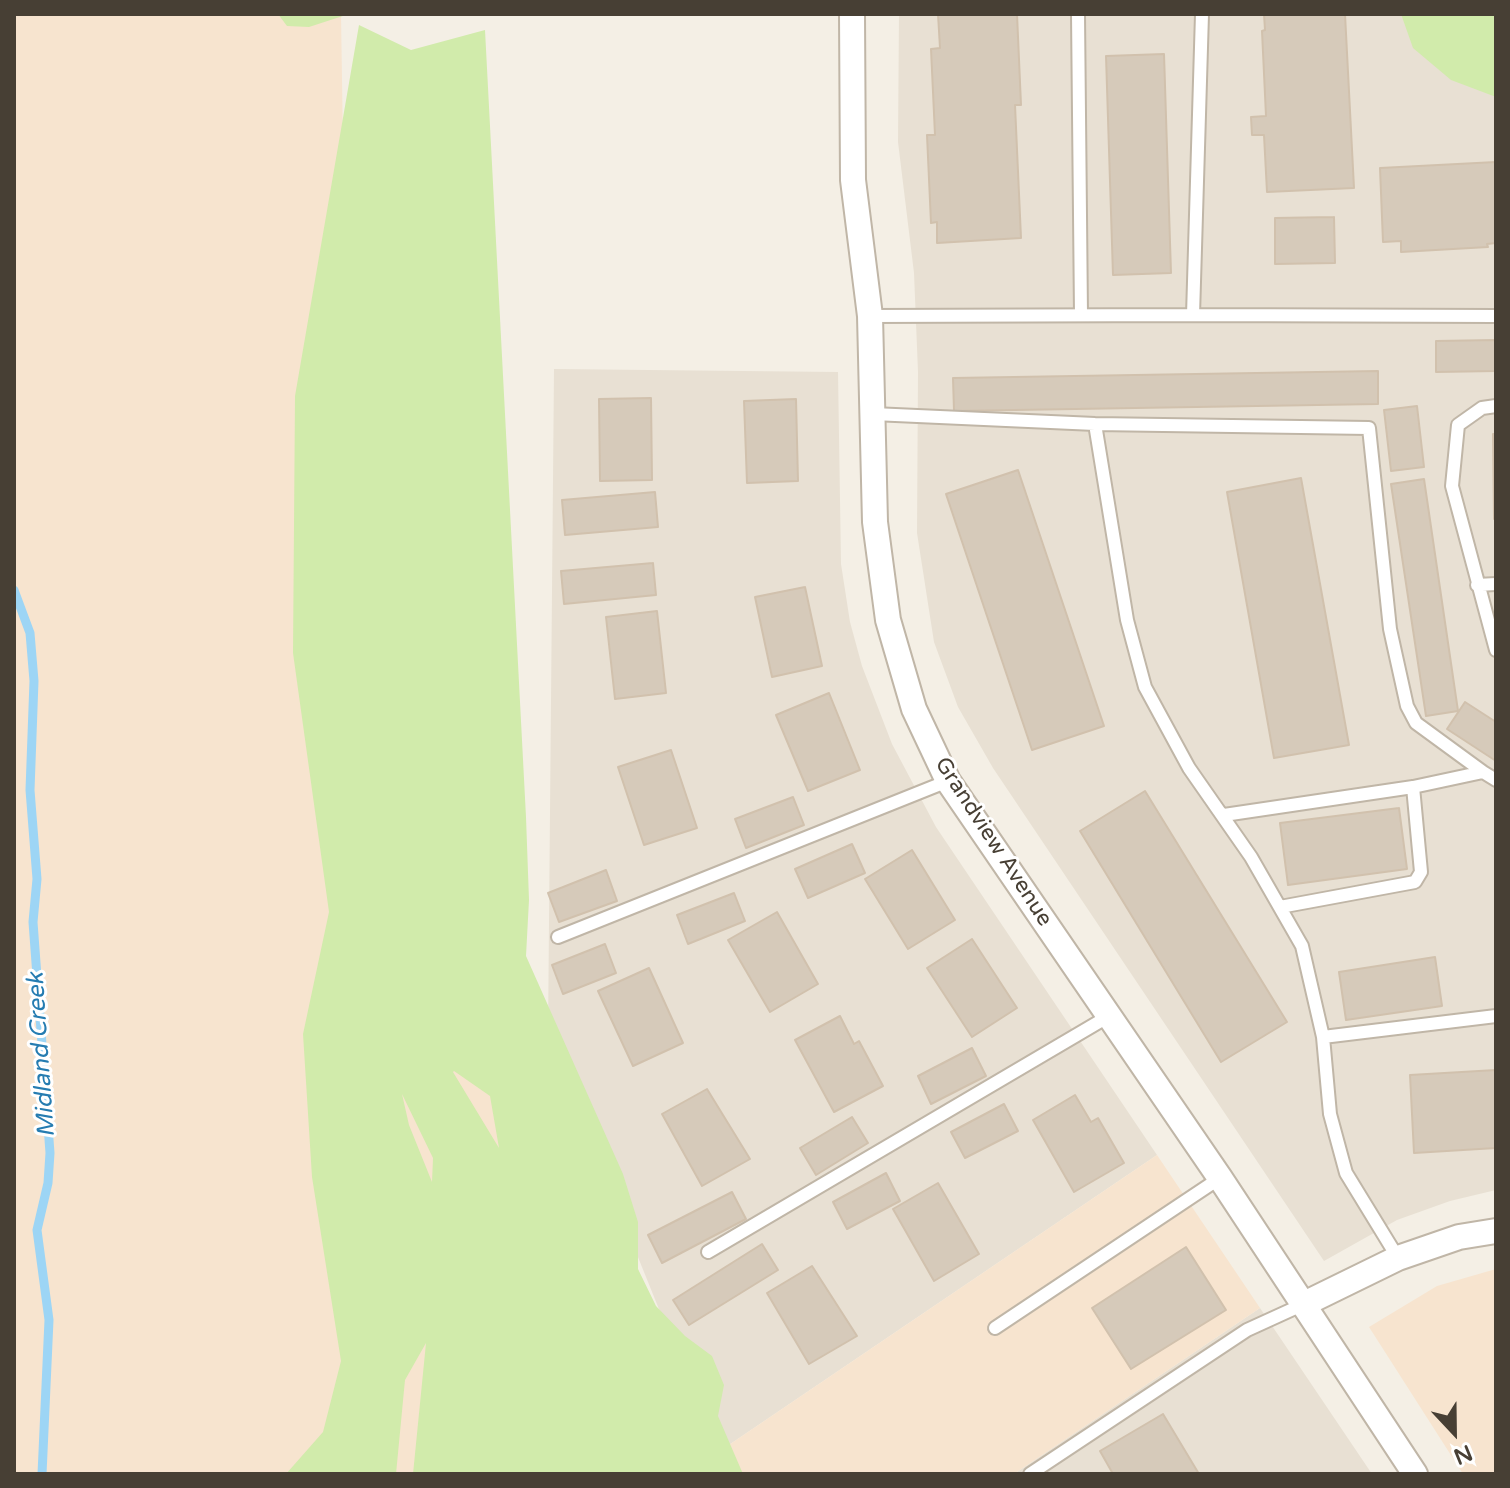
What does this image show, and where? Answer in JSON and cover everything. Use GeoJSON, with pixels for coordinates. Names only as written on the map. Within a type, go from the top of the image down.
{"type":"FeatureCollection","features":[{"type":"Feature","properties":{"kind":"street","name":"Grandview Avenue"},"geometry":{"type":"LineString","coordinates":[[852,14],[853,180],[870,316],[875,522],[888,620],[914,709],[948,781],[1220,1178],[1415,1474]]}},
{"type":"Feature","properties":{"kind":"street"},"geometry":{"type":"LineString","coordinates":[[1304,1304],[1398,1258],[1459,1237],[1496,1231]]}},
{"type":"Feature","properties":{"kind":"lane"},"geometry":{"type":"LineString","coordinates":[[1078,14],[1081,315]]}},
{"type":"Feature","properties":{"kind":"lane"},"geometry":{"type":"LineString","coordinates":[[1193,315],[1202,14]]}},
{"type":"Feature","properties":{"kind":"lane"},"geometry":{"type":"LineString","coordinates":[[870,316],[1496,316]]}},
{"type":"Feature","properties":{"kind":"lane"},"geometry":{"type":"LineString","coordinates":[[1496,406],[1482,408],[1458,425],[1452,486],[1496,650]]}},
{"type":"Feature","properties":{"kind":"lane"},"geometry":{"type":"LineString","coordinates":[[873,414],[1095,424],[1369,428],[1390,629],[1407,706],[1416,723],[1496,780]]}},
{"type":"Feature","properties":{"kind":"lane"},"geometry":{"type":"LineString","coordinates":[[1095,424],[1127,620],[1145,687],[1189,768],[1224,815],[1302,946],[1323,1037],[1330,1114],[1346,1173],[1398,1258]]}},
{"type":"Feature","properties":{"kind":"lane"},"geometry":{"type":"LineString","coordinates":[[1477,585],[1496,584]]}},
{"type":"Feature","properties":{"kind":"lane"},"geometry":{"type":"LineString","coordinates":[[1224,815],[1413,787],[1483,772]]}},
{"type":"Feature","properties":{"kind":"lane"},"geometry":{"type":"LineString","coordinates":[[558,937],[948,781]]}},
{"type":"Feature","properties":{"kind":"lane"},"geometry":{"type":"LineString","coordinates":[[1280,907],[1415,882],[1421,872],[1413,787]]}},
{"type":"Feature","properties":{"kind":"lane"},"geometry":{"type":"LineString","coordinates":[[708,1252],[1109,1016]]}},
{"type":"Feature","properties":{"kind":"lane"},"geometry":{"type":"LineString","coordinates":[[1323,1037],[1496,1016]]}},
{"type":"Feature","properties":{"kind":"lane"},"geometry":{"type":"LineString","coordinates":[[995,1328],[1220,1178]]}},
{"type":"Feature","properties":{"kind":"lane"},"geometry":{"type":"LineString","coordinates":[[1030,1474],[1247,1330],[1304,1304]]}},
{"type":"Feature","properties":{"kind":"shaded area"},"geometry":{"type":"Polygon","coordinates":[[[14,14],[341,14],[349,538],[715,1474],[14,1474],[14,14]]]}},
{"type":"Feature","properties":{"kind":"shaded area"},"geometry":{"type":"Polygon","coordinates":[[[899,14],[1496,14],[1496,1190],[1450,1201],[1397,1220],[1324,1261],[993,768],[958,707],[934,642],[917,533],[918,372],[914,273],[898,142],[899,14]]]}},
{"type":"Feature","properties":{"kind":"shaded area"},"geometry":{"type":"Polygon","coordinates":[[[554,369],[838,372],[841,564],[850,622],[862,666],[892,744],[936,827],[1157,1155],[717,1453],[548,1034],[554,369]]]}},
{"type":"Feature","properties":{"kind":"shaded area"},"geometry":{"type":"Polygon","coordinates":[[[1157,1155],[1260,1308],[1014,1474],[726,1474],[717,1453],[1157,1155]]]}},
{"type":"Feature","properties":{"kind":"shaded area"},"geometry":{"type":"Polygon","coordinates":[[[1496,1269],[1496,1474],[1463,1474],[1369,1327],[1437,1286],[1496,1269]]]}},
{"type":"Feature","properties":{"kind":"shaded area"},"geometry":{"type":"Polygon","coordinates":[[[1260,1308],[1372,1474],[1014,1474],[1260,1308]]]}},
{"type":"Feature","properties":{"kind":"green space"},"geometry":{"type":"Polygon","coordinates":[[[278,14],[349,14],[309,27],[287,26],[278,14]]]}},
{"type":"Feature","properties":{"kind":"green space"},"geometry":{"type":"Polygon","coordinates":[[[1401,14],[1496,14],[1496,97],[1451,80],[1413,48],[1401,14]]]}},
{"type":"Feature","properties":{"kind":"green space"},"geometry":{"type":"Polygon","coordinates":[[[359,25],[411,50],[485,30],[526,817],[529,900],[526,956],[623,1174],[638,1222],[638,1269],[656,1306],[685,1336],[712,1356],[724,1385],[718,1416],[743,1474],[413,1474],[426,1343],[405,1380],[396,1474],[286,1474],[323,1432],[341,1361],[312,1177],[303,1034],[329,912],[293,653],[295,396],[359,25]],[[453,1072],[499,1148],[490,1096],[453,1072]],[[402,1094],[409,1125],[432,1182],[433,1158],[402,1094]]]}},
{"type":"Feature","properties":{"kind":"building"},"geometry":{"type":"Polygon","coordinates":[[[938,14],[1017,14],[1021,105],[1015,105],[1021,238],[937,243],[937,222],[931,223],[927,135],[935,135],[931,49],[940,48],[938,14]]]}},
{"type":"Feature","properties":{"kind":"building"},"geometry":{"type":"Polygon","coordinates":[[[1264,14],[1345,14],[1354,188],[1267,192],[1264,135],[1252,135],[1251,117],[1266,116],[1264,14]]]}},
{"type":"Feature","properties":{"kind":"building"},"geometry":{"type":"Polygon","coordinates":[[[1164,54],[1171,273],[1113,275],[1106,56],[1164,54]]]}},
{"type":"Feature","properties":{"kind":"building"},"geometry":{"type":"Polygon","coordinates":[[[1496,162],[1496,243],[1487,244],[1488,247],[1401,252],[1401,241],[1383,242],[1380,168],[1496,162]]]}},
{"type":"Feature","properties":{"kind":"building"},"geometry":{"type":"Polygon","coordinates":[[[1334,217],[1335,263],[1275,264],[1275,218],[1334,217]]]}},
{"type":"Feature","properties":{"kind":"building"},"geometry":{"type":"Polygon","coordinates":[[[1496,340],[1496,371],[1436,372],[1436,341],[1496,340]]]}},
{"type":"Feature","properties":{"kind":"building"},"geometry":{"type":"Polygon","coordinates":[[[1378,371],[1378,404],[954,411],[953,378],[1378,371]]]}},
{"type":"Feature","properties":{"kind":"building"},"geometry":{"type":"Polygon","coordinates":[[[651,398],[652,480],[600,481],[599,399],[651,398]]]}},
{"type":"Feature","properties":{"kind":"building"},"geometry":{"type":"Polygon","coordinates":[[[796,399],[798,481],[747,483],[744,401],[796,399]]]}},
{"type":"Feature","properties":{"kind":"building"},"geometry":{"type":"Polygon","coordinates":[[[1417,406],[1424,467],[1391,471],[1384,410],[1417,406]]]}},
{"type":"Feature","properties":{"kind":"building"},"geometry":{"type":"Polygon","coordinates":[[[1493,434],[1496,434],[1496,519],[1494,519],[1493,434]]]}},
{"type":"Feature","properties":{"kind":"building"},"geometry":{"type":"Polygon","coordinates":[[[1018,470],[1104,726],[1032,750],[946,494],[1018,470]]]}},
{"type":"Feature","properties":{"kind":"building"},"geometry":{"type":"Polygon","coordinates":[[[1301,478],[1349,745],[1274,758],[1227,492],[1301,478]]]}},
{"type":"Feature","properties":{"kind":"building"},"geometry":{"type":"Polygon","coordinates":[[[1424,479],[1458,711],[1426,716],[1391,484],[1424,479]]]}},
{"type":"Feature","properties":{"kind":"building"},"geometry":{"type":"Polygon","coordinates":[[[655,492],[658,527],[565,535],[562,500],[655,492]]]}},
{"type":"Feature","properties":{"kind":"building"},"geometry":{"type":"Polygon","coordinates":[[[653,563],[656,595],[564,604],[561,571],[653,563]]]}},
{"type":"Feature","properties":{"kind":"building"},"geometry":{"type":"Polygon","coordinates":[[[805,587],[822,666],[772,677],[755,597],[805,587]]]}},
{"type":"Feature","properties":{"kind":"building"},"geometry":{"type":"Polygon","coordinates":[[[657,611],[666,693],[615,699],[606,617],[657,611]]]}},
{"type":"Feature","properties":{"kind":"building"},"geometry":{"type":"Polygon","coordinates":[[[829,693],[860,770],[808,791],[776,715],[829,693]]]}},
{"type":"Feature","properties":{"kind":"building"},"geometry":{"type":"Polygon","coordinates":[[[1465,702],[1496,722],[1496,761],[1447,729],[1465,702]]]}},
{"type":"Feature","properties":{"kind":"building"},"geometry":{"type":"Polygon","coordinates":[[[671,750],[697,828],[644,845],[618,767],[671,750]]]}},
{"type":"Feature","properties":{"kind":"building"},"geometry":{"type":"Polygon","coordinates":[[[1145,791],[1287,1022],[1221,1062],[1080,831],[1145,791]]]}},
{"type":"Feature","properties":{"kind":"building"},"geometry":{"type":"Polygon","coordinates":[[[793,797],[804,825],[746,848],[735,819],[793,797]]]}},
{"type":"Feature","properties":{"kind":"building"},"geometry":{"type":"Polygon","coordinates":[[[1399,808],[1407,869],[1288,885],[1280,823],[1399,808]]]}},
{"type":"Feature","properties":{"kind":"building"},"geometry":{"type":"Polygon","coordinates":[[[852,844],[865,873],[808,898],[795,869],[852,844]]]}},
{"type":"Feature","properties":{"kind":"building"},"geometry":{"type":"Polygon","coordinates":[[[912,850],[955,920],[908,949],[865,879],[912,850]]]}},
{"type":"Feature","properties":{"kind":"building"},"geometry":{"type":"Polygon","coordinates":[[[606,870],[617,901],[559,922],[548,893],[606,870]]]}},
{"type":"Feature","properties":{"kind":"building"},"geometry":{"type":"Polygon","coordinates":[[[734,893],[745,921],[688,944],[677,915],[734,893]]]}},
{"type":"Feature","properties":{"kind":"building"},"geometry":{"type":"Polygon","coordinates":[[[777,912],[818,984],[770,1012],[728,940],[777,912]]]}},
{"type":"Feature","properties":{"kind":"building"},"geometry":{"type":"Polygon","coordinates":[[[972,939],[1017,1008],[972,1037],[927,968],[972,939]]]}},
{"type":"Feature","properties":{"kind":"building"},"geometry":{"type":"Polygon","coordinates":[[[605,944],[616,973],[563,994],[552,965],[605,944]]]}},
{"type":"Feature","properties":{"kind":"building"},"geometry":{"type":"Polygon","coordinates":[[[1435,957],[1442,1006],[1346,1020],[1339,972],[1435,957]]]}},
{"type":"Feature","properties":{"kind":"building"},"geometry":{"type":"Polygon","coordinates":[[[649,968],[683,1043],[633,1066],[598,991],[649,968]]]}},
{"type":"Feature","properties":{"kind":"building"},"geometry":{"type":"Polygon","coordinates":[[[840,1016],[854,1044],[859,1041],[883,1086],[834,1112],[795,1040],[840,1016]]]}},
{"type":"Feature","properties":{"kind":"building"},"geometry":{"type":"Polygon","coordinates":[[[972,1048],[986,1076],[931,1104],[918,1076],[972,1048]]]}},
{"type":"Feature","properties":{"kind":"building"},"geometry":{"type":"Polygon","coordinates":[[[1496,1070],[1496,1148],[1414,1153],[1410,1075],[1496,1070]]]}},
{"type":"Feature","properties":{"kind":"building"},"geometry":{"type":"Polygon","coordinates":[[[707,1089],[750,1159],[702,1186],[662,1114],[707,1089]]]}},
{"type":"Feature","properties":{"kind":"building"},"geometry":{"type":"Polygon","coordinates":[[[1075,1095],[1091,1122],[1098,1118],[1124,1163],[1074,1192],[1033,1120],[1075,1095]]]}},
{"type":"Feature","properties":{"kind":"building"},"geometry":{"type":"Polygon","coordinates":[[[1004,1104],[1018,1131],[965,1158],[951,1132],[1004,1104]]]}},
{"type":"Feature","properties":{"kind":"building"},"geometry":{"type":"Polygon","coordinates":[[[852,1117],[868,1143],[816,1175],[800,1148],[852,1117]]]}},
{"type":"Feature","properties":{"kind":"building"},"geometry":{"type":"Polygon","coordinates":[[[886,1173],[900,1201],[847,1229],[833,1202],[886,1173]]]}},
{"type":"Feature","properties":{"kind":"building"},"geometry":{"type":"Polygon","coordinates":[[[938,1183],[979,1254],[934,1281],[893,1209],[938,1183]]]}},
{"type":"Feature","properties":{"kind":"building"},"geometry":{"type":"Polygon","coordinates":[[[732,1192],[746,1219],[662,1263],[648,1235],[732,1192]]]}},
{"type":"Feature","properties":{"kind":"building"},"geometry":{"type":"Polygon","coordinates":[[[762,1244],[778,1270],[689,1325],[673,1300],[762,1244]]]}},
{"type":"Feature","properties":{"kind":"building"},"geometry":{"type":"Polygon","coordinates":[[[1186,1247],[1226,1310],[1131,1369],[1092,1308],[1186,1247]]]}},
{"type":"Feature","properties":{"kind":"building"},"geometry":{"type":"Polygon","coordinates":[[[812,1266],[857,1336],[809,1364],[767,1293],[812,1266]]]}},
{"type":"Feature","properties":{"kind":"building"},"geometry":{"type":"Polygon","coordinates":[[[1163,1414],[1199,1474],[1113,1474],[1100,1451],[1163,1414]]]}},
{"type":"Feature","properties":{"kind":"waterway","name":"Midland Creek"},"geometry":{"type":"LineString","coordinates":[[14,590],[30,633],[34,681],[30,790],[37,879],[33,922],[50,1153],[48,1183],[37,1230],[49,1320],[42,1474]]}}]}
